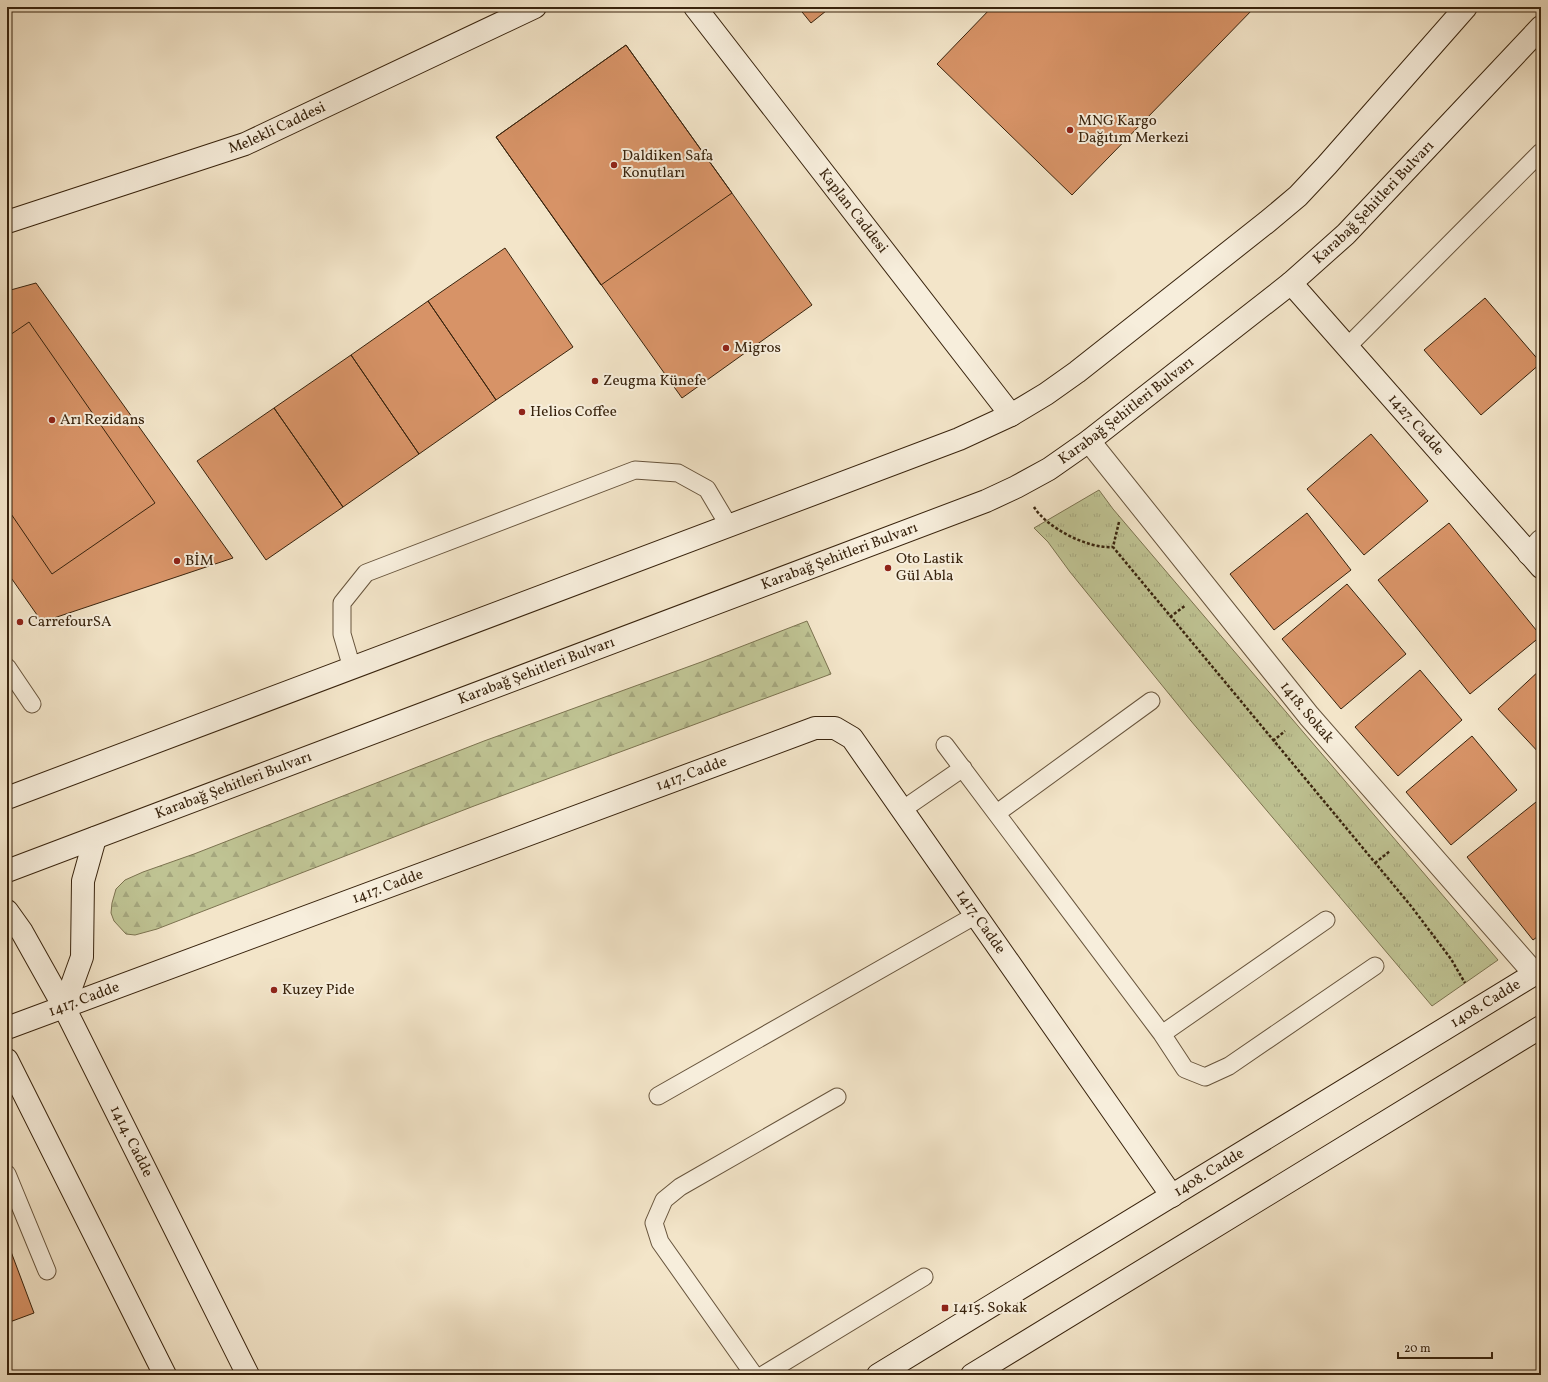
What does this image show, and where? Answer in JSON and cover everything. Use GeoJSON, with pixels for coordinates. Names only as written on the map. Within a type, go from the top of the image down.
{"type":"FeatureCollection","features":[{"type":"Feature","properties":{"kind":"main road","name":"Melekli Caddesi"},"geometry":{"type":"LineString","coordinates":[[7,222],[245,144],[535,7]]}},
{"type":"Feature","properties":{"kind":"main road","name":"Kaplan Caddesi"},"geometry":{"type":"LineString","coordinates":[[695,7],[1011,415]]}},
{"type":"Feature","properties":{"kind":"main road"},"geometry":{"type":"LineString","coordinates":[[7,798],[959,439],[1011,415],[1046,394],[1077,372],[1298,196],[1466,7]]}},
{"type":"Feature","properties":{"kind":"main road","name":"Karabağ Şehitleri Bulvarı"},"geometry":{"type":"LineString","coordinates":[[7,871],[979,504],[1020,485],[1049,468],[1089,441],[1291,282],[1346,234],[1541,27]]}},
{"type":"Feature","properties":{"kind":"main road","name":"1427. Cadde"},"geometry":{"type":"LineString","coordinates":[[1291,282],[1347,347],[1537,554]]}},
{"type":"Feature","properties":{"kind":"main road","name":"1418. Sokak"},"geometry":{"type":"LineString","coordinates":[[1089,441],[1309,716],[1538,972]]}},
{"type":"Feature","properties":{"kind":"main road","name":"1417. Cadde"},"geometry":{"type":"LineString","coordinates":[[7,1028],[815,728],[835,728],[852,738],[1172,1196]]}},
{"type":"Feature","properties":{"kind":"main road"},"geometry":{"type":"LineString","coordinates":[[64,1007],[82,957],[83,881],[95,838]]}},
{"type":"Feature","properties":{"kind":"main road","name":"1414. Cadde"},"geometry":{"type":"LineString","coordinates":[[7,911],[22,932],[64,1007],[248,1375]]}},
{"type":"Feature","properties":{"kind":"main road","name":"1408. Cadde"},"geometry":{"type":"LineString","coordinates":[[878,1375],[1538,972]]}},
{"type":"Feature","properties":{"kind":"main road"},"geometry":{"type":"LineString","coordinates":[[972,1375],[1541,1027]]}},
{"type":"Feature","properties":{"kind":"main road"},"geometry":{"type":"LineString","coordinates":[[7,1060],[165,1375]]}},
{"type":"Feature","properties":{"kind":"lane"},"geometry":{"type":"LineString","coordinates":[[1347,347],[1541,152]]}},
{"type":"Feature","properties":{"kind":"lane"},"geometry":{"type":"LineString","coordinates":[[352,668],[342,634],[342,603],[366,573],[636,470],[678,473],[707,489],[730,526]]}},
{"type":"Feature","properties":{"kind":"lane"},"geometry":{"type":"LineString","coordinates":[[7,667],[32,704]]}},
{"type":"Feature","properties":{"kind":"lane"},"geometry":{"type":"LineString","coordinates":[[997,813],[1151,701]]}},
{"type":"Feature","properties":{"kind":"lane"},"geometry":{"type":"LineString","coordinates":[[945,745],[1162,1034],[1185,1069],[1205,1077],[1229,1066],[1375,966]]}},
{"type":"Feature","properties":{"kind":"lane"},"geometry":{"type":"LineString","coordinates":[[902,810],[963,768]]}},
{"type":"Feature","properties":{"kind":"lane"},"geometry":{"type":"LineString","coordinates":[[658,1096],[976,915]]}},
{"type":"Feature","properties":{"kind":"lane"},"geometry":{"type":"LineString","coordinates":[[1162,1034],[1326,920]]}},
{"type":"Feature","properties":{"kind":"lane"},"geometry":{"type":"LineString","coordinates":[[754,1375],[660,1242],[654,1223],[664,1200],[680,1187],[837,1097]]}},
{"type":"Feature","properties":{"kind":"lane"},"geometry":{"type":"LineString","coordinates":[[7,1174],[46,1271]]}},
{"type":"Feature","properties":{"kind":"lane"},"geometry":{"type":"LineString","coordinates":[[764,1375],[924,1276]]}},
{"type":"Feature","properties":{"kind":"path"},"geometry":{"type":"LineString","coordinates":[[1020,485],[1039,515],[1074,539],[1103,548],[1113,547]]}},
{"type":"Feature","properties":{"kind":"path"},"geometry":{"type":"LineString","coordinates":[[1113,547],[1127,488]]}},
{"type":"Feature","properties":{"kind":"path"},"geometry":{"type":"LineString","coordinates":[[1113,547],[1411,906],[1451,959],[1480,1008]]}},
{"type":"Feature","properties":{"kind":"green space"},"geometry":{"type":"Polygon","coordinates":[[[1099,490],[1113,509],[1498,960],[1432,1006],[1191,721],[1070,572],[1048,542],[1034,528],[1099,490]]]}},
{"type":"Feature","properties":{"kind":"green space"},"geometry":{"type":"Polygon","coordinates":[[[807,621],[831,674],[474,806],[157,929],[135,935],[126,934],[114,921],[111,913],[116,889],[125,880],[143,872],[194,854],[484,741],[704,661],[807,621]]]}},
{"type":"Feature","properties":{"kind":"building"},"geometry":{"type":"Polygon","coordinates":[[[798,7],[831,7],[811,23],[798,7]]]}},
{"type":"Feature","properties":{"kind":"building","name":"MNG Kargo Dağıtım Merkezi"},"geometry":{"type":"Polygon","coordinates":[[[992,7],[1255,7],[1072,195],[937,64],[992,7]]]}},
{"type":"Feature","properties":{"kind":"building"},"geometry":{"type":"Polygon","coordinates":[[[626,45],[812,305],[682,398],[496,137],[626,45]]]}},
{"type":"Feature","properties":{"kind":"building","name":"Daldiken Safa Konutları"},"geometry":{"type":"Polygon","coordinates":[[[626,45],[732,193],[601,285],[496,137],[626,45]]]}},
{"type":"Feature","properties":{"kind":"building"},"geometry":{"type":"Polygon","coordinates":[[[505,248],[573,347],[496,400],[428,301],[505,248]]]}},
{"type":"Feature","properties":{"kind":"building"},"geometry":{"type":"Polygon","coordinates":[[[36,283],[233,558],[42,622],[7,572],[7,291],[36,283]]]}},
{"type":"Feature","properties":{"kind":"building"},"geometry":{"type":"Polygon","coordinates":[[[1485,298],[1541,363],[1481,415],[1424,350],[1485,298]]]}},
{"type":"Feature","properties":{"kind":"building"},"geometry":{"type":"Polygon","coordinates":[[[428,301],[496,400],[419,454],[351,355],[428,301]]]}},
{"type":"Feature","properties":{"kind":"building","name":"Arı Rezidans"},"geometry":{"type":"Polygon","coordinates":[[[29,322],[155,503],[52,574],[7,508],[7,337],[29,322]]]}},
{"type":"Feature","properties":{"kind":"building"},"geometry":{"type":"Polygon","coordinates":[[[351,355],[419,454],[343,507],[274,408],[351,355]]]}},
{"type":"Feature","properties":{"kind":"building"},"geometry":{"type":"Polygon","coordinates":[[[274,408],[343,507],[266,560],[197,461],[274,408]]]}},
{"type":"Feature","properties":{"kind":"building"},"geometry":{"type":"Polygon","coordinates":[[[1371,434],[1428,501],[1364,555],[1307,489],[1371,434]]]}},
{"type":"Feature","properties":{"kind":"building"},"geometry":{"type":"Polygon","coordinates":[[[1307,513],[1351,570],[1274,630],[1230,574],[1307,513]]]}},
{"type":"Feature","properties":{"kind":"building"},"geometry":{"type":"Polygon","coordinates":[[[1449,523],[1541,636],[1470,694],[1378,580],[1449,523]]]}},
{"type":"Feature","properties":{"kind":"building"},"geometry":{"type":"Polygon","coordinates":[[[1347,584],[1406,654],[1341,709],[1282,639],[1347,584]]]}},
{"type":"Feature","properties":{"kind":"building"},"geometry":{"type":"Polygon","coordinates":[[[1541,669],[1541,755],[1498,709],[1541,669]]]}},
{"type":"Feature","properties":{"kind":"building"},"geometry":{"type":"Polygon","coordinates":[[[1420,670],[1462,720],[1398,776],[1355,727],[1420,670]]]}},
{"type":"Feature","properties":{"kind":"building"},"geometry":{"type":"Polygon","coordinates":[[[1472,736],[1517,790],[1451,845],[1406,792],[1472,736]]]}},
{"type":"Feature","properties":{"kind":"building"},"geometry":{"type":"Polygon","coordinates":[[[1536,802],[1541,808],[1541,934],[1533,940],[1467,857],[1536,802]]]}},
{"type":"Feature","properties":{"kind":"building"},"geometry":{"type":"Polygon","coordinates":[[[7,1241],[34,1313],[7,1323],[7,1241]]]}},
{"type":"Feature","properties":{"kind":"place","name":"MNG Kargo Dağıtım Merkezi"},"geometry":{"type":"Point","coordinates":[1070,130]}},
{"type":"Feature","properties":{"kind":"place","name":"Daldiken Safa Konutları"},"geometry":{"type":"Point","coordinates":[614,165]}},
{"type":"Feature","properties":{"kind":"place","name":"Migros"},"geometry":{"type":"Point","coordinates":[726,348]}},
{"type":"Feature","properties":{"kind":"place","name":"Zeugma Künefe"},"geometry":{"type":"Point","coordinates":[595,381]}},
{"type":"Feature","properties":{"kind":"place","name":"Helios Coffee"},"geometry":{"type":"Point","coordinates":[522,412]}},
{"type":"Feature","properties":{"kind":"place","name":"Arı Rezidans"},"geometry":{"type":"Point","coordinates":[52,420]}},
{"type":"Feature","properties":{"kind":"place","name":"BİM"},"geometry":{"type":"Point","coordinates":[177,561]}},
{"type":"Feature","properties":{"kind":"place","name":"Oto Lastik Gül Abla"},"geometry":{"type":"Point","coordinates":[888,568]}},
{"type":"Feature","properties":{"kind":"place","name":"CarrefourSA"},"geometry":{"type":"Point","coordinates":[20,622]}},
{"type":"Feature","properties":{"kind":"place","name":"Kuzey Pide"},"geometry":{"type":"Point","coordinates":[274,990]}},
{"type":"Feature","properties":{"kind":"place","name":"1415. Sokak"},"geometry":{"type":"Point","coordinates":[945,1308]}}]}
